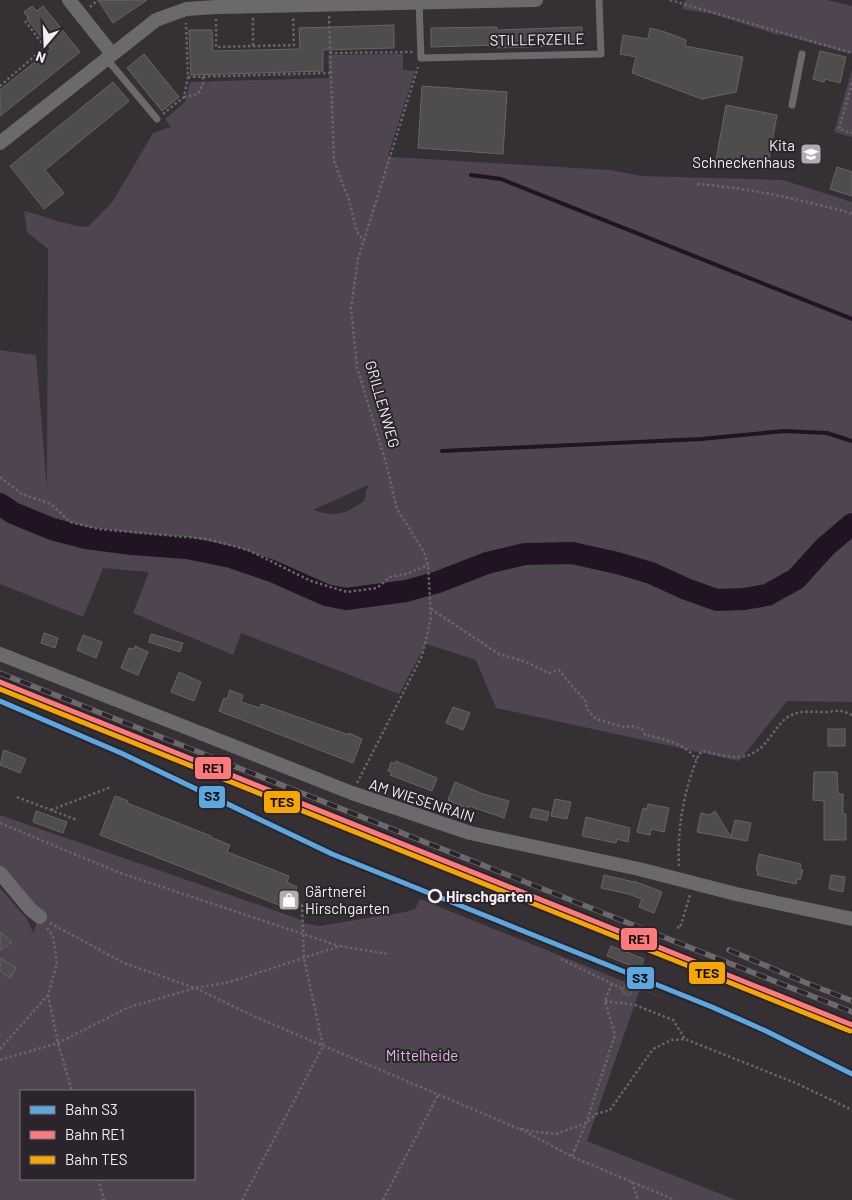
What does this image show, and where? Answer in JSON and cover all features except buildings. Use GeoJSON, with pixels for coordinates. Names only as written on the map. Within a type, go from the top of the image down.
{"type":"FeatureCollection","features":[{"type":"Feature","properties":{"kind":"street"},"geometry":{"type":"LineString","coordinates":[[69,0],[109,56]]}},
{"type":"Feature","properties":{"kind":"street"},"geometry":{"type":"LineString","coordinates":[[0,143],[156,20],[186,9],[254,3],[293,6],[536,0]]}},
{"type":"Feature","properties":{"kind":"street","name":"AM WIESENRAIN"},"geometry":{"type":"LineString","coordinates":[[0,654],[352,793],[470,833],[639,869],[693,884],[852,919]]}},
{"type":"Feature","properties":{"kind":"street"},"geometry":{"type":"LineString","coordinates":[[0,873],[40,918]]}},
{"type":"Feature","properties":{"kind":"lane","name":"STILLERZEILE"},"geometry":{"type":"LineString","coordinates":[[421,55],[601,54],[599,0]]}},
{"type":"Feature","properties":{"kind":"lane"},"geometry":{"type":"LineString","coordinates":[[420,2],[421,55]]}},
{"type":"Feature","properties":{"kind":"lane"},"geometry":{"type":"LineString","coordinates":[[792,105],[802,54]]}},
{"type":"Feature","properties":{"kind":"lane"},"geometry":{"type":"LineString","coordinates":[[109,56],[158,119]]}},
{"type":"Feature","properties":{"kind":"path"},"geometry":{"type":"LineString","coordinates":[[88,8],[98,0]]}},
{"type":"Feature","properties":{"kind":"path"},"geometry":{"type":"LineString","coordinates":[[670,0],[852,53]]}},
{"type":"Feature","properties":{"kind":"path"},"geometry":{"type":"LineString","coordinates":[[254,3],[254,46]]}},
{"type":"Feature","properties":{"kind":"path"},"geometry":{"type":"LineString","coordinates":[[329,5],[334,161],[349,200],[357,232],[364,241]]}},
{"type":"Feature","properties":{"kind":"path"},"geometry":{"type":"LineString","coordinates":[[216,7],[216,47],[294,45],[293,6]]}},
{"type":"Feature","properties":{"kind":"path"},"geometry":{"type":"LineString","coordinates":[[158,119],[184,96],[188,78],[186,9]]}},
{"type":"Feature","properties":{"kind":"path"},"geometry":{"type":"LineString","coordinates":[[0,86],[45,47],[25,21]]}},
{"type":"Feature","properties":{"kind":"path"},"geometry":{"type":"LineString","coordinates":[[330,53],[421,55]]}},
{"type":"Feature","properties":{"kind":"path","name":"GRILLENWEG"},"geometry":{"type":"LineString","coordinates":[[352,793],[422,656],[431,618],[428,565],[424,552],[397,509],[386,463],[357,367],[351,308],[358,259],[421,55]]}},
{"type":"Feature","properties":{"kind":"path"},"geometry":{"type":"LineString","coordinates":[[188,78],[330,72]]}},
{"type":"Feature","properties":{"kind":"path"},"geometry":{"type":"LineString","coordinates":[[184,96],[192,97],[198,94],[203,84],[203,77]]}},
{"type":"Feature","properties":{"kind":"path"},"geometry":{"type":"LineString","coordinates":[[852,83],[839,129],[852,134]]}},
{"type":"Feature","properties":{"kind":"path"},"geometry":{"type":"LineString","coordinates":[[698,184],[723,186],[762,193],[839,209],[852,214]]}},
{"type":"Feature","properties":{"kind":"path"},"geometry":{"type":"LineString","coordinates":[[0,476],[22,494],[51,504],[70,522],[99,529],[207,539],[248,550],[311,581],[347,592],[376,588],[390,577],[406,574],[428,565]]}},
{"type":"Feature","properties":{"kind":"path"},"geometry":{"type":"LineString","coordinates":[[431,609],[499,654],[526,662],[549,673],[559,670],[585,700],[587,709],[596,719],[624,726],[632,726],[642,729],[646,735],[675,742],[694,756],[696,760]]}},
{"type":"Feature","properties":{"kind":"path"},"geometry":{"type":"LineString","coordinates":[[678,880],[678,848],[685,795],[699,754],[703,751],[730,757],[748,755],[757,751],[765,744],[791,714],[801,711],[829,712],[839,710],[852,715]]}},
{"type":"Feature","properties":{"kind":"path"},"geometry":{"type":"LineString","coordinates":[[51,810],[111,787]]}},
{"type":"Feature","properties":{"kind":"path"},"geometry":{"type":"LineString","coordinates":[[17,797],[77,820]]}},
{"type":"Feature","properties":{"kind":"path"},"geometry":{"type":"LineString","coordinates":[[0,823],[120,873],[340,946],[388,954]]}},
{"type":"Feature","properties":{"kind":"path"},"geometry":{"type":"LineString","coordinates":[[676,927],[680,928],[693,884]]}},
{"type":"Feature","properties":{"kind":"path"},"geometry":{"type":"LineString","coordinates":[[242,1200],[322,1046],[304,958],[302,904],[292,900]]}},
{"type":"Feature","properties":{"kind":"path"},"geometry":{"type":"LineString","coordinates":[[40,918],[124,963],[195,988],[322,1046],[517,1128],[572,1156],[675,1200]]}},
{"type":"Feature","properties":{"kind":"path"},"geometry":{"type":"LineString","coordinates":[[0,1049],[48,996],[57,963],[53,936],[40,918]]}},
{"type":"Feature","properties":{"kind":"path"},"geometry":{"type":"LineString","coordinates":[[0,1060],[58,1043],[126,1008],[195,988],[230,982],[340,946]]}},
{"type":"Feature","properties":{"kind":"path"},"geometry":{"type":"LineString","coordinates":[[561,960],[623,989]]}},
{"type":"Feature","properties":{"kind":"path"},"geometry":{"type":"LineString","coordinates":[[572,1156],[586,1123],[615,1035],[605,1001],[612,983]]}},
{"type":"Feature","properties":{"kind":"path"},"geometry":{"type":"LineString","coordinates":[[48,996],[58,1043],[72,1090]]}},
{"type":"Feature","properties":{"kind":"path"},"geometry":{"type":"LineString","coordinates":[[605,1001],[635,1005],[673,1020],[685,1039]]}},
{"type":"Feature","properties":{"kind":"path"},"geometry":{"type":"LineString","coordinates":[[517,1128],[556,1134],[586,1123],[596,1114],[610,1110],[653,1049],[671,1040],[685,1039],[798,1084],[852,1110]]}},
{"type":"Feature","properties":{"kind":"path"},"geometry":{"type":"LineString","coordinates":[[383,1200],[438,1095]]}},
{"type":"Feature","properties":{"kind":"path"},"geometry":{"type":"LineString","coordinates":[[98,1180],[104,1200]]}},
{"type":"Feature","properties":{"kind":"path"},"geometry":{"type":"LineString","coordinates":[[632,1182],[638,1200]]}},
{"type":"Feature","properties":{"kind":"green space"},"geometry":{"type":"Polygon","coordinates":[[[685,0],[827,0],[852,6],[852,54],[778,35],[713,14],[682,9],[685,0]]]}},
{"type":"Feature","properties":{"kind":"green space"},"geometry":{"type":"Polygon","coordinates":[[[403,54],[403,70],[415,71],[388,155],[392,157],[610,170],[641,176],[783,180],[852,202],[852,702],[787,701],[739,761],[496,708],[476,660],[426,644],[399,694],[241,633],[233,655],[133,613],[149,572],[103,568],[83,617],[0,584],[0,350],[36,355],[47,490],[48,249],[27,232],[24,211],[64,223],[88,227],[113,201],[153,133],[171,127],[165,119],[185,102],[190,82],[329,78],[328,55],[403,54]],[[368,485],[313,510],[328,514],[340,513],[364,501],[368,485]]]}},
{"type":"Feature","properties":{"kind":"green space"},"geometry":{"type":"Polygon","coordinates":[[[852,70],[852,137],[834,132],[852,70]]]}},
{"type":"Feature","properties":{"kind":"green space","name":"Mittelheide"},"geometry":{"type":"Polygon","coordinates":[[[0,815],[299,919],[304,923],[319,926],[405,912],[415,909],[420,899],[687,1007],[640,989],[587,1141],[736,1200],[0,1200],[0,888],[26,918],[35,935],[34,930],[40,914],[0,866],[0,815]]]}},
{"type":"Feature","properties":{"kind":"waterway"},"geometry":{"type":"LineString","coordinates":[[471,175],[501,179],[852,319]]}},
{"type":"Feature","properties":{"kind":"waterway"},"geometry":{"type":"LineString","coordinates":[[442,451],[701,439],[784,431],[827,433],[852,441]]}},
{"type":"Feature","properties":{"kind":"waterway"},"geometry":{"type":"LineString","coordinates":[[0,504],[13,513],[52,529],[86,538],[187,548],[231,557],[272,571],[326,595],[346,599],[406,591],[438,582],[487,563],[525,554],[572,553],[651,573],[686,589],[717,600],[744,599],[767,595],[796,579],[825,547],[852,524]]}},
{"type":"Feature","properties":{"kind":"railway"},"geometry":{"type":"LineString","coordinates":[[0,673],[852,1012]]}},
{"type":"Feature","properties":{"kind":"railway"},"geometry":{"type":"LineString","coordinates":[[729,950],[852,1001]]}},
{"type":"Feature","properties":{"kind":"rail line","name":"RE1"},"geometry":{"type":"LineString","coordinates":[[0,682],[852,1025]]}},
{"type":"Feature","properties":{"kind":"rail line","name":"TES"},"geometry":{"type":"LineString","coordinates":[[0,689],[850,1031]]}},
{"type":"Feature","properties":{"kind":"rail line","name":"S3"},"geometry":{"type":"LineString","coordinates":[[0,701],[121,753],[332,854],[712,1007],[766,1031],[852,1074]]}},
{"type":"Feature","properties":{"kind":"place","name":"Kita Schneckenhaus"},"geometry":{"type":"Point","coordinates":[811,154]}},
{"type":"Feature","properties":{"kind":"place","name":"Hirschgarten"},"geometry":{"type":"Point","coordinates":[435,896]}},
{"type":"Feature","properties":{"kind":"place","name":"Gärtnerei Hirschgarten"},"geometry":{"type":"Point","coordinates":[289,900]}}]}
